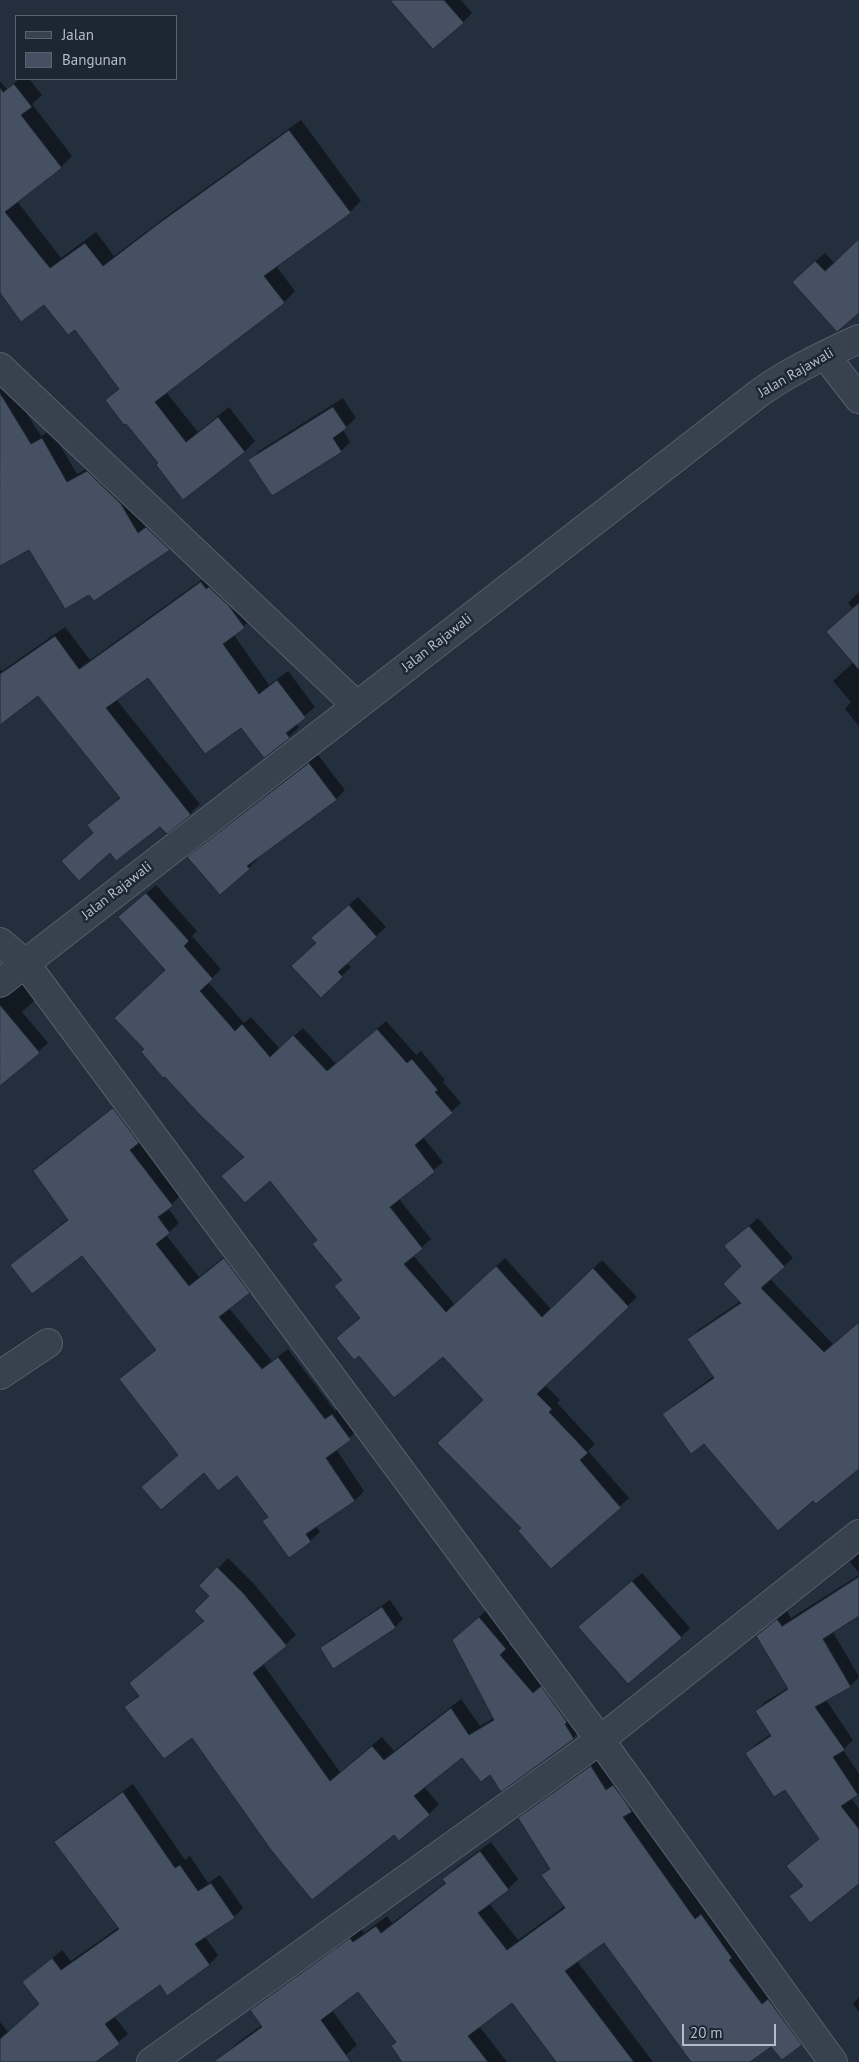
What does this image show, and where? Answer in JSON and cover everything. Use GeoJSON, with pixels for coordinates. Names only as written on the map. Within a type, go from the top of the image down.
{"type":"FeatureCollection","features":[{"type":"Feature","properties":{"kind":"street","name":"Jalan Rajawali"},"geometry":{"type":"LineString","coordinates":[[0,983],[770,385],[859,339]]}},
{"type":"Feature","properties":{"kind":"street"},"geometry":{"type":"LineString","coordinates":[[825,355],[859,398]]}},
{"type":"Feature","properties":{"kind":"street"},"geometry":{"type":"LineString","coordinates":[[0,366],[356,706]]}},
{"type":"Feature","properties":{"kind":"street"},"geometry":{"type":"LineString","coordinates":[[0,942],[25,962],[600,1740],[833,2062]]}},
{"type":"Feature","properties":{"kind":"street"},"geometry":{"type":"LineString","coordinates":[[0,1375],[48,1343]]}},
{"type":"Feature","properties":{"kind":"street"},"geometry":{"type":"LineString","coordinates":[[151,2062],[600,1740],[859,1534]]}},
{"type":"Feature","properties":{"kind":"building"},"geometry":{"type":"Polygon","coordinates":[[[390,0],[444,0],[464,23],[433,49],[390,0]]]}},
{"type":"Feature","properties":{"kind":"building"},"geometry":{"type":"Polygon","coordinates":[[[14,84],[32,107],[21,115],[62,168],[5,212],[50,268],[85,243],[103,266],[289,130],[351,213],[264,276],[285,303],[155,402],[186,442],[218,417],[245,452],[183,500],[156,465],[158,463],[126,424],[124,425],[105,400],[119,389],[75,330],[68,335],[44,305],[21,322],[0,293],[0,88],[3,92],[14,84]]]}},
{"type":"Feature","properties":{"kind":"building"},"geometry":{"type":"Polygon","coordinates":[[[859,239],[859,313],[837,332],[792,282],[815,261],[825,271],[859,239]]]}},
{"type":"Feature","properties":{"kind":"building"},"geometry":{"type":"Polygon","coordinates":[[[0,393],[31,444],[42,438],[67,482],[87,471],[121,504],[138,533],[146,527],[170,550],[94,601],[89,595],[65,609],[29,550],[0,566],[0,393]]]}},
{"type":"Feature","properties":{"kind":"building"},"geometry":{"type":"Polygon","coordinates":[[[333,407],[347,428],[333,438],[342,452],[272,496],[248,460],[333,407]]]}},
{"type":"Feature","properties":{"kind":"building"},"geometry":{"type":"Polygon","coordinates":[[[201,582],[206,589],[209,587],[229,606],[245,628],[223,644],[259,694],[277,680],[306,718],[286,733],[290,738],[264,758],[241,728],[205,754],[148,678],[106,708],[191,815],[167,834],[160,827],[116,861],[110,853],[79,881],[61,861],[93,833],[87,825],[120,798],[38,696],[0,725],[0,674],[55,636],[79,669],[201,582]]]}},
{"type":"Feature","properties":{"kind":"building"},"geometry":{"type":"Polygon","coordinates":[[[859,603],[859,670],[826,632],[859,603]]]}},
{"type":"Feature","properties":{"kind":"building"},"geometry":{"type":"Polygon","coordinates":[[[309,763],[337,800],[247,866],[250,869],[220,895],[187,857],[309,763]]]}},
{"type":"Feature","properties":{"kind":"building"},"geometry":{"type":"Polygon","coordinates":[[[146,893],[189,941],[184,946],[213,979],[200,991],[235,1031],[242,1024],[270,1057],[293,1035],[327,1071],[377,1029],[407,1063],[412,1059],[438,1090],[435,1092],[453,1113],[415,1145],[435,1172],[390,1207],[423,1249],[404,1264],[446,1312],[496,1266],[542,1317],[593,1268],[629,1307],[537,1394],[552,1409],[549,1412],[588,1453],[580,1460],[621,1508],[551,1569],[518,1531],[521,1528],[437,1443],[483,1400],[443,1357],[394,1398],[359,1356],[354,1360],[336,1338],[360,1318],[334,1286],[342,1280],[312,1244],[317,1240],[270,1181],[245,1203],[221,1176],[244,1157],[199,1114],[165,1077],[163,1078],[141,1052],[144,1049],[114,1018],[165,970],[118,917],[146,893]]]}},
{"type":"Feature","properties":{"kind":"building"},"geometry":{"type":"Polygon","coordinates":[[[349,905],[377,937],[338,972],[343,977],[321,998],[291,966],[316,943],[311,938],[349,905]]]}},
{"type":"Feature","properties":{"kind":"building"},"geometry":{"type":"Polygon","coordinates":[[[0,1005],[40,1053],[0,1086],[0,1005]]]}},
{"type":"Feature","properties":{"kind":"building"},"geometry":{"type":"Polygon","coordinates":[[[113,1108],[139,1143],[130,1150],[173,1206],[158,1217],[170,1233],[156,1244],[189,1286],[224,1258],[250,1293],[219,1317],[262,1369],[278,1357],[325,1419],[332,1414],[351,1440],[326,1458],[355,1501],[306,1534],[311,1542],[289,1558],[262,1521],[268,1517],[237,1476],[218,1491],[204,1473],[161,1510],[141,1487],[178,1455],[119,1379],[156,1350],[82,1256],[32,1294],[10,1265],[68,1220],[33,1171],[113,1108]]]}},
{"type":"Feature","properties":{"kind":"building"},"geometry":{"type":"Polygon","coordinates":[[[749,1226],[785,1267],[761,1288],[824,1352],[859,1322],[859,1469],[816,1504],[813,1501],[778,1531],[704,1444],[691,1454],[662,1414],[714,1378],[687,1339],[741,1303],[723,1284],[741,1266],[724,1246],[749,1226]]]}},
{"type":"Feature","properties":{"kind":"building"},"geometry":{"type":"Polygon","coordinates":[[[217,1567],[244,1594],[287,1646],[253,1673],[330,1781],[372,1746],[384,1760],[451,1708],[469,1735],[494,1720],[452,1640],[479,1617],[506,1649],[500,1655],[533,1693],[541,1686],[567,1722],[565,1724],[574,1739],[501,1792],[490,1775],[481,1782],[462,1758],[414,1796],[430,1815],[399,1841],[394,1835],[312,1900],[271,1850],[192,1738],[164,1759],[124,1707],[139,1696],[129,1683],[204,1621],[194,1611],[209,1596],[199,1586],[217,1567]]]}},
{"type":"Feature","properties":{"kind":"building"},"geometry":{"type":"Polygon","coordinates":[[[859,1577],[859,1616],[823,1639],[851,1687],[815,1707],[845,1750],[833,1757],[858,1795],[841,1806],[859,1829],[859,1884],[810,1923],[789,1896],[803,1886],[786,1866],[819,1839],[785,1790],[774,1797],[745,1753],[771,1736],[755,1711],[788,1689],[756,1636],[777,1619],[782,1626],[859,1577]]]}},
{"type":"Feature","properties":{"kind":"building"},"geometry":{"type":"Polygon","coordinates":[[[632,1581],[682,1638],[628,1684],[578,1627],[632,1581]]]}},
{"type":"Feature","properties":{"kind":"building"},"geometry":{"type":"Polygon","coordinates":[[[382,1607],[396,1628],[333,1669],[320,1648],[382,1607]]]}},
{"type":"Feature","properties":{"kind":"building"},"geometry":{"type":"Polygon","coordinates":[[[591,1766],[606,1790],[613,1785],[625,1801],[632,1812],[623,1817],[695,1919],[701,1914],[732,1958],[729,1960],[762,2004],[768,1999],[802,2045],[782,2060],[771,2047],[750,2062],[691,2062],[604,1943],[565,1971],[634,2062],[556,2062],[512,2003],[468,2036],[488,2062],[402,2062],[391,2046],[396,2042],[358,1992],[321,2020],[351,2062],[213,2062],[262,2027],[250,2010],[350,1938],[353,1942],[376,1926],[381,1933],[446,1883],[442,1879],[480,1851],[509,1890],[478,1913],[507,1950],[565,1908],[541,1875],[550,1869],[518,1818],[591,1766]]]}},
{"type":"Feature","properties":{"kind":"building"},"geometry":{"type":"Polygon","coordinates":[[[123,1792],[175,1868],[180,1865],[198,1891],[211,1883],[235,1918],[195,1944],[210,1965],[167,1996],[160,1985],[105,2024],[120,2044],[96,2062],[0,2062],[0,2039],[39,2004],[22,1982],[52,1958],[61,1970],[119,1929],[54,1842],[123,1792]]]}}]}
